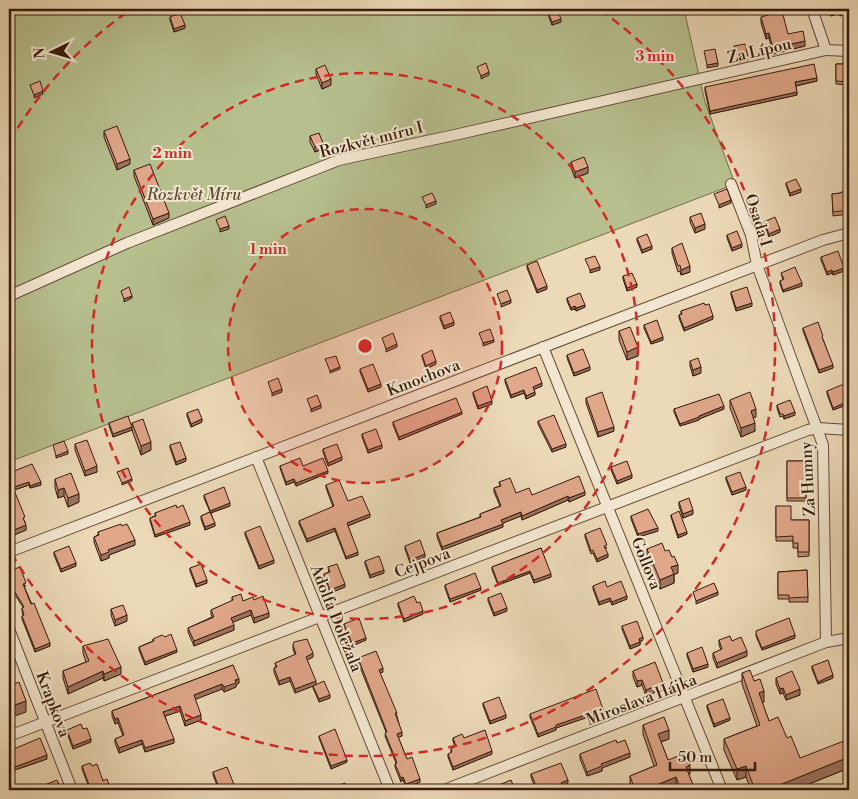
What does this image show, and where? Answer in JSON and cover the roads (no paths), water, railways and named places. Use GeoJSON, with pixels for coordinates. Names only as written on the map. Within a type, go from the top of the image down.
{"type":"FeatureCollection","features":[{"type":"Feature","properties":{"kind":"street"},"geometry":{"type":"LineString","coordinates":[[812,9],[826,50]]}},
{"type":"Feature","properties":{"kind":"street","name":"Za Lípou"},"geometry":{"type":"LineString","coordinates":[[700,79],[826,50],[849,51]]}},
{"type":"Feature","properties":{"kind":"street","name":"Rozkvět míru I"},"geometry":{"type":"LineString","coordinates":[[9,296],[127,243],[339,160],[700,79]]}},
{"type":"Feature","properties":{"kind":"street","name":"Osada I"},"geometry":{"type":"LineString","coordinates":[[731,184],[751,235],[757,265]]}},
{"type":"Feature","properties":{"kind":"street","name":"Kmochova"},"geometry":{"type":"LineString","coordinates":[[9,552],[823,240],[849,234]]}},
{"type":"Feature","properties":{"kind":"street","name":"Za Humny"},"geometry":{"type":"LineString","coordinates":[[757,265],[823,444],[826,642]]}},
{"type":"Feature","properties":{"kind":"street","name":"Gollova"},"geometry":{"type":"LineString","coordinates":[[544,347],[722,790]]}},
{"type":"Feature","properties":{"kind":"street","name":"Cejpova"},"geometry":{"type":"LineString","coordinates":[[9,736],[808,430],[818,428],[849,430]]}},
{"type":"Feature","properties":{"kind":"street","name":"Adolfa Doležala"},"geometry":{"type":"LineString","coordinates":[[256,457],[390,790]]}},
{"type":"Feature","properties":{"kind":"street","name":"Krapkova"},"geometry":{"type":"LineString","coordinates":[[9,629],[72,790]]}},
{"type":"Feature","properties":{"kind":"street","name":"Miroslava Hájka"},"geometry":{"type":"LineString","coordinates":[[444,790],[826,642],[849,638]]}},
{"type":"Feature","properties":{"kind":"park label","name":"Rozkvět Míru"},"geometry":{"type":"Point","coordinates":[194,194]}}]}
